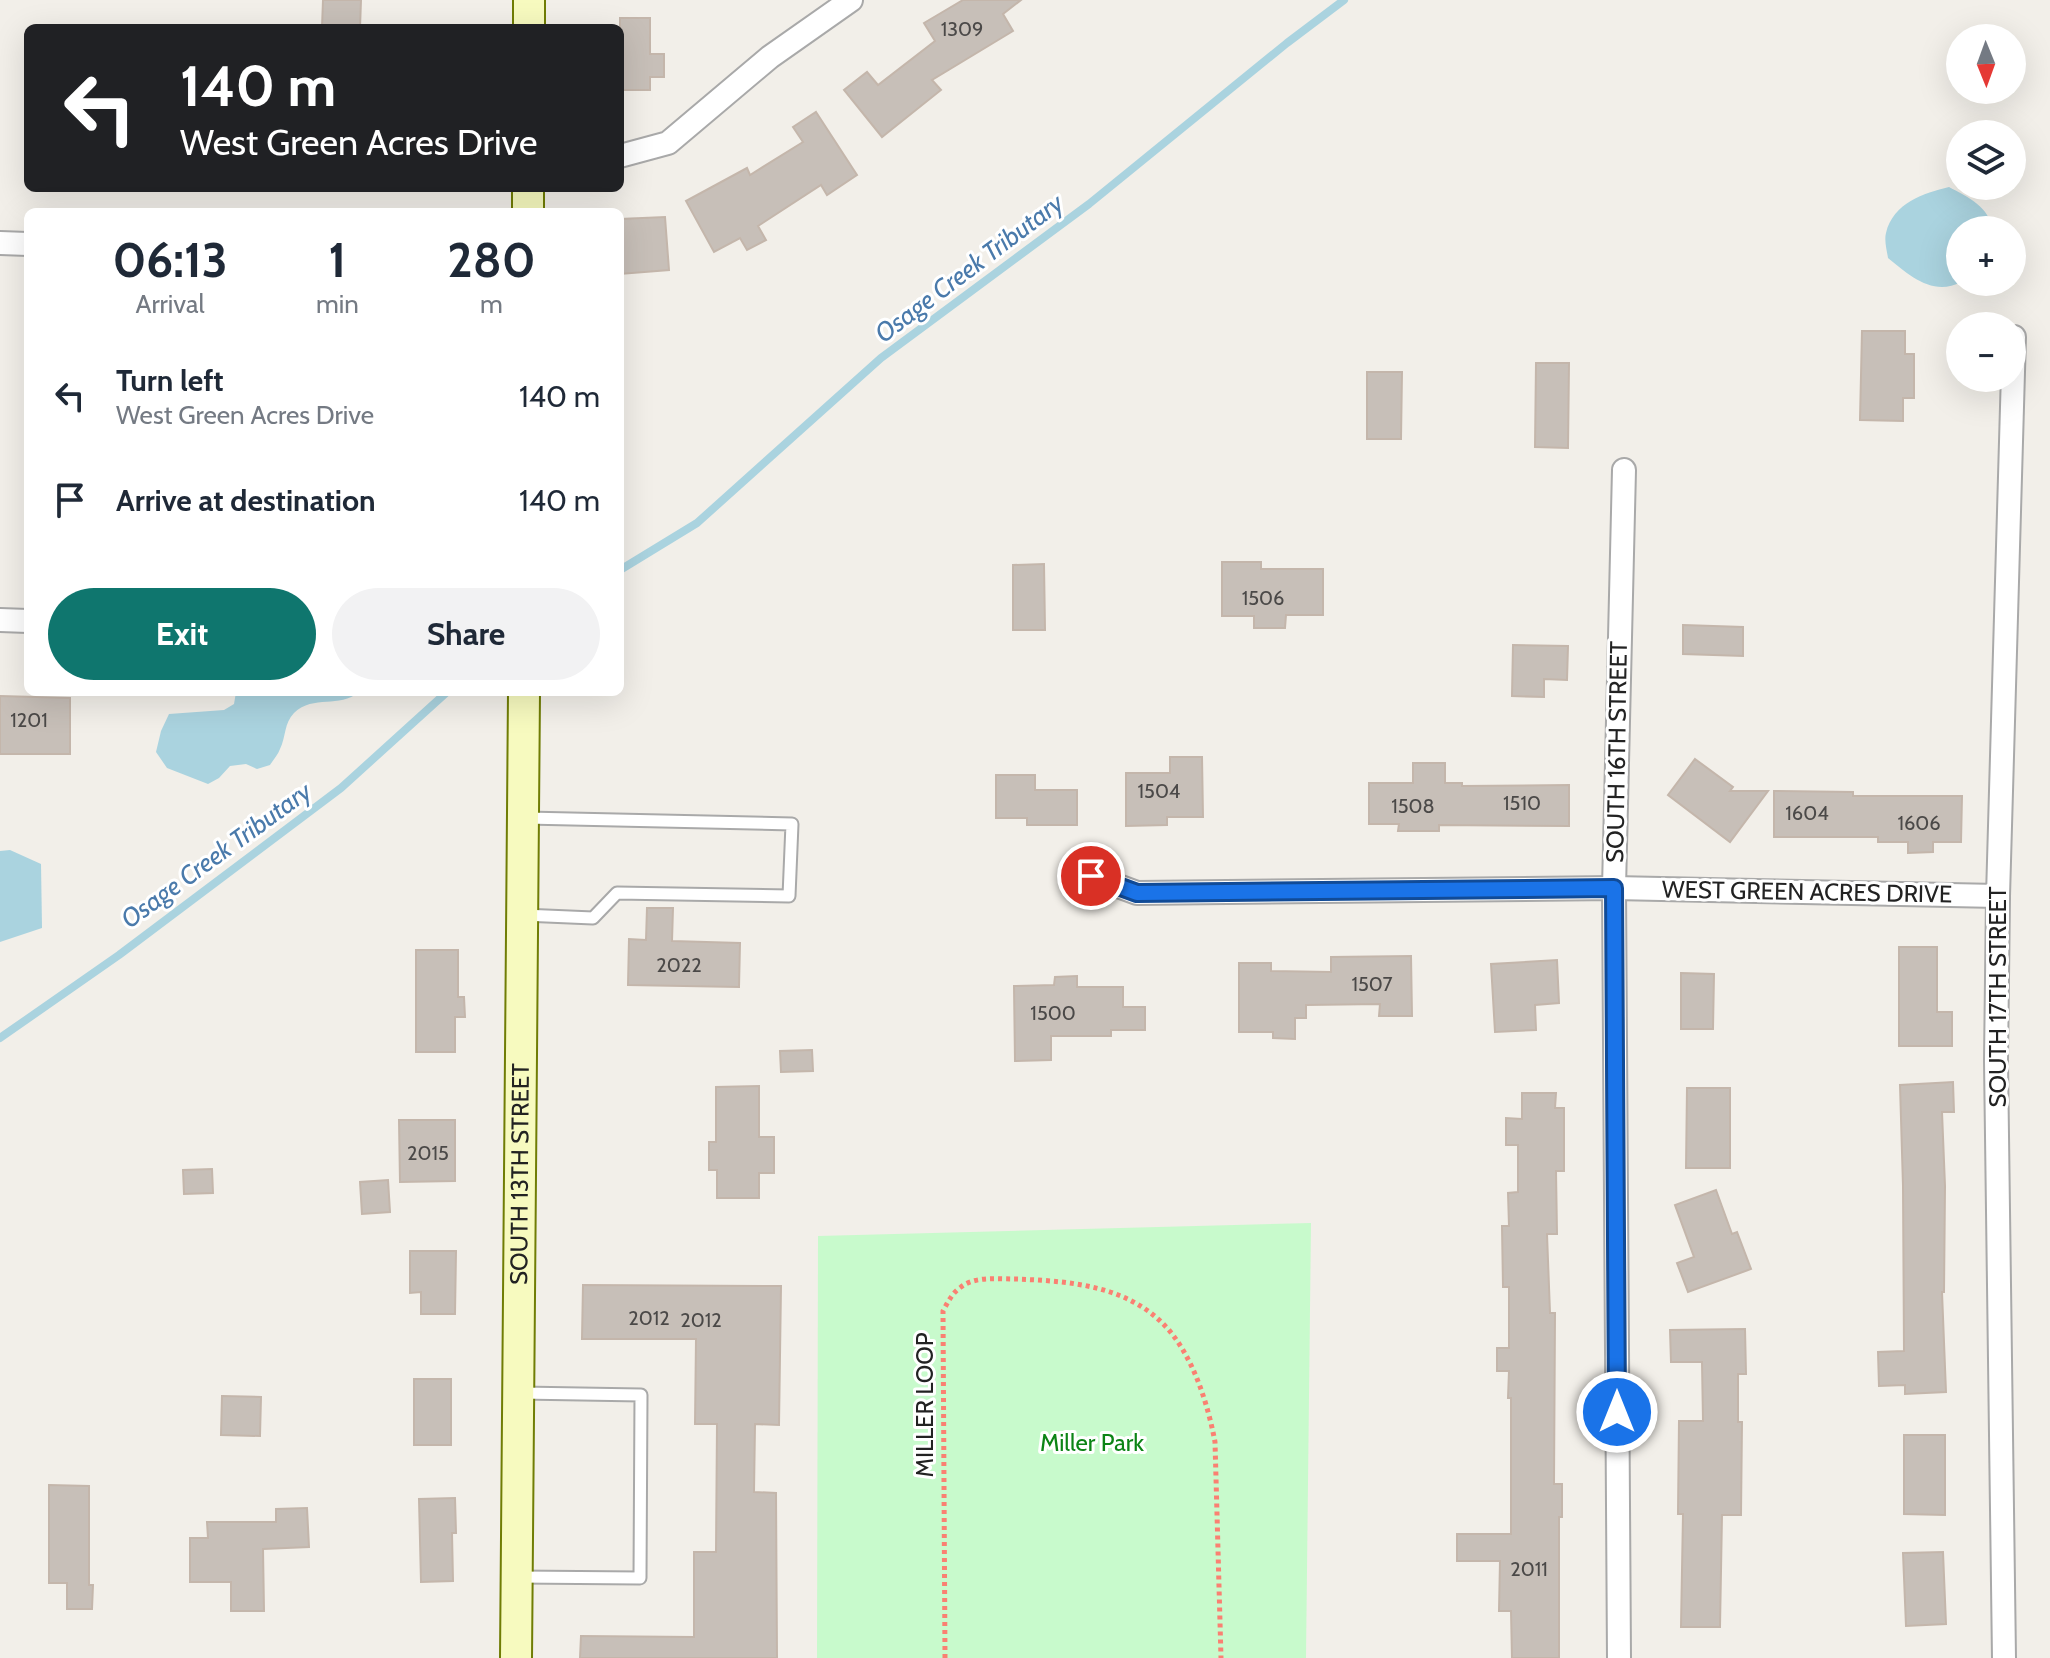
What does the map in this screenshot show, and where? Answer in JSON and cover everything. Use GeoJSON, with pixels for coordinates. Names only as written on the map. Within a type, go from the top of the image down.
{"type":"FeatureCollection","features":[{"type":"Feature","properties":{"kind":"street"},"geometry":{"type":"LineString","coordinates":[[529,0],[529,24]]}},
{"type":"Feature","properties":{"kind":"street"},"geometry":{"type":"LineString","coordinates":[[624,155],[668,143],[770,57],[851,0]]}},
{"type":"Feature","properties":{"kind":"street"},"geometry":{"type":"LineString","coordinates":[[0,243],[24,244]]}},
{"type":"Feature","properties":{"kind":"street","name":"SOUTH 17TH STREET"},"geometry":{"type":"LineString","coordinates":[[2004,1658],[1996,1061],[2012,392]]}},
{"type":"Feature","properties":{"kind":"street","name":"SOUTH 16TH STREET"},"geometry":{"type":"LineString","coordinates":[[1619,1658],[1614,888],[1624,470]]}},
{"type":"Feature","properties":{"kind":"street"},"geometry":{"type":"LineString","coordinates":[[0,620],[24,621]]}},
{"type":"Feature","properties":{"kind":"street","name":"SOUTH 13TH STREET"},"geometry":{"type":"LineString","coordinates":[[516,1658],[524,696]]}},
{"type":"Feature","properties":{"kind":"street","name":"WEST GREEN ACRES DRIVE"},"geometry":{"type":"LineString","coordinates":[[1091,876],[1137,893],[1614,888],[1998,896]]}},
{"type":"Feature","properties":{"kind":"lane"},"geometry":{"type":"LineString","coordinates":[[522,915],[593,918],[617,893],[789,896],[792,824],[523,818]]}},
{"type":"Feature","properties":{"kind":"lane"},"geometry":{"type":"LineString","coordinates":[[516,1577],[640,1578],[641,1395],[518,1393]]}},
{"type":"Feature","properties":{"kind":"path","name":"MILLER LOOP"},"geometry":{"type":"LineString","coordinates":[[945,1658],[943,1311],[949,1297],[961,1286],[972,1281],[993,1279],[1064,1281],[1125,1297],[1168,1329],[1183,1350],[1211,1420],[1215,1442],[1221,1658]]}},
{"type":"Feature","properties":{"kind":"green space","name":"Miller Park"},"geometry":{"type":"Polygon","coordinates":[[[1311,1223],[1306,1658],[817,1658],[818,1236],[1311,1223]]]}},
{"type":"Feature","properties":{"kind":"water"},"geometry":{"type":"Polygon","coordinates":[[[1946,188],[1946,200],[1971,200],[1987,216],[1946,216],[1946,286],[1922,282],[1904,271],[1888,258],[1885,242],[1895,214],[1911,201],[1946,188]]]}},
{"type":"Feature","properties":{"kind":"water"},"geometry":{"type":"Polygon","coordinates":[[[235,696],[353,696],[310,704],[294,713],[270,765],[257,769],[246,764],[230,766],[208,784],[167,768],[156,752],[169,714],[224,710],[234,704],[235,696]]]}},
{"type":"Feature","properties":{"kind":"water"},"geometry":{"type":"Polygon","coordinates":[[[10,850],[41,864],[42,928],[0,942],[0,851],[10,850]]]}},
{"type":"Feature","properties":{"kind":"building"},"geometry":{"type":"Polygon","coordinates":[[[323,0],[361,0],[360,24],[322,24],[323,0]]]}},
{"type":"Feature","properties":{"kind":"building"},"geometry":{"type":"Polygon","coordinates":[[[963,0],[1021,0],[1003,14],[1013,31],[932,80],[941,90],[882,137],[844,90],[867,72],[878,85],[935,41],[924,23],[963,0]]]}},
{"type":"Feature","properties":{"kind":"building"},"geometry":{"type":"Polygon","coordinates":[[[620,18],[650,18],[650,54],[664,54],[664,77],[650,77],[650,90],[624,90],[624,24],[620,24],[620,18]]]}},
{"type":"Feature","properties":{"kind":"building"},"geometry":{"type":"Polygon","coordinates":[[[816,112],[857,175],[827,195],[821,185],[758,226],[766,240],[747,250],[740,238],[714,252],[686,201],[747,168],[750,175],[803,142],[793,127],[816,112]]]}},
{"type":"Feature","properties":{"kind":"building"},"geometry":{"type":"Polygon","coordinates":[[[665,217],[669,270],[624,274],[624,219],[665,217]]]}},
{"type":"Feature","properties":{"kind":"building"},"geometry":{"type":"Polygon","coordinates":[[[1862,331],[1905,331],[1905,354],[1914,354],[1914,398],[1903,398],[1903,421],[1860,420],[1862,331]]]}},
{"type":"Feature","properties":{"kind":"building"},"geometry":{"type":"Polygon","coordinates":[[[1536,363],[1569,363],[1568,448],[1535,447],[1536,363]]]}},
{"type":"Feature","properties":{"kind":"building"},"geometry":{"type":"Polygon","coordinates":[[[1367,372],[1402,372],[1401,439],[1367,439],[1367,372]]]}},
{"type":"Feature","properties":{"kind":"building"},"geometry":{"type":"Polygon","coordinates":[[[1222,562],[1261,562],[1261,569],[1323,569],[1323,615],[1286,615],[1285,628],[1254,628],[1254,616],[1222,616],[1222,562]]]}},
{"type":"Feature","properties":{"kind":"building"},"geometry":{"type":"Polygon","coordinates":[[[1044,564],[1045,630],[1013,630],[1013,565],[1044,564]]]}},
{"type":"Feature","properties":{"kind":"building"},"geometry":{"type":"Polygon","coordinates":[[[1683,625],[1743,627],[1743,656],[1683,654],[1683,625]]]}},
{"type":"Feature","properties":{"kind":"building"},"geometry":{"type":"Polygon","coordinates":[[[1513,645],[1568,646],[1567,680],[1544,679],[1544,697],[1512,696],[1513,645]]]}},
{"type":"Feature","properties":{"kind":"building"},"geometry":{"type":"Polygon","coordinates":[[[0,696],[70,698],[70,754],[0,754],[0,696]]]}},
{"type":"Feature","properties":{"kind":"building"},"geometry":{"type":"Polygon","coordinates":[[[1170,757],[1202,757],[1203,817],[1167,817],[1167,825],[1126,826],[1126,773],[1170,773],[1170,757]]]}},
{"type":"Feature","properties":{"kind":"building"},"geometry":{"type":"Polygon","coordinates":[[[1695,759],[1733,787],[1730,791],[1768,791],[1730,842],[1668,795],[1695,759]]]}},
{"type":"Feature","properties":{"kind":"building"},"geometry":{"type":"Polygon","coordinates":[[[1413,763],[1445,763],[1445,783],[1462,783],[1462,786],[1569,785],[1569,826],[1439,825],[1439,831],[1398,831],[1399,824],[1369,824],[1369,783],[1413,783],[1413,763]]]}},
{"type":"Feature","properties":{"kind":"building"},"geometry":{"type":"Polygon","coordinates":[[[996,775],[1035,775],[1035,790],[1077,790],[1077,825],[1027,825],[1027,818],[996,818],[996,775]]]}},
{"type":"Feature","properties":{"kind":"building"},"geometry":{"type":"Polygon","coordinates":[[[1774,791],[1853,792],[1853,796],[1962,796],[1961,842],[1933,842],[1933,852],[1908,853],[1908,842],[1878,842],[1878,837],[1774,837],[1774,791]]]}},
{"type":"Feature","properties":{"kind":"building"},"geometry":{"type":"Polygon","coordinates":[[[647,908],[673,908],[672,941],[740,943],[739,987],[628,985],[629,939],[646,940],[647,908]]]}},
{"type":"Feature","properties":{"kind":"building"},"geometry":{"type":"Polygon","coordinates":[[[1899,947],[1937,947],[1937,1012],[1952,1012],[1952,1046],[1899,1046],[1899,947]]]}},
{"type":"Feature","properties":{"kind":"building"},"geometry":{"type":"Polygon","coordinates":[[[416,950],[458,950],[458,997],[464,997],[465,1017],[455,1017],[455,1052],[416,1052],[416,950]]]}},
{"type":"Feature","properties":{"kind":"building"},"geometry":{"type":"Polygon","coordinates":[[[1411,956],[1412,1016],[1379,1016],[1380,1004],[1306,1005],[1306,1018],[1295,1018],[1295,1039],[1273,1038],[1273,1032],[1239,1032],[1239,963],[1271,963],[1271,971],[1331,972],[1331,957],[1411,956]]]}},
{"type":"Feature","properties":{"kind":"building"},"geometry":{"type":"Polygon","coordinates":[[[1557,960],[1559,1003],[1535,1005],[1536,1030],[1495,1032],[1491,964],[1557,960]]]}},
{"type":"Feature","properties":{"kind":"building"},"geometry":{"type":"Polygon","coordinates":[[[1681,973],[1714,974],[1713,1029],[1681,1029],[1681,973]]]}},
{"type":"Feature","properties":{"kind":"building"},"geometry":{"type":"Polygon","coordinates":[[[1077,976],[1077,987],[1123,987],[1123,1007],[1145,1007],[1145,1030],[1111,1030],[1111,1036],[1051,1036],[1051,1060],[1015,1061],[1014,986],[1054,985],[1055,977],[1077,976]]]}},
{"type":"Feature","properties":{"kind":"building"},"geometry":{"type":"Polygon","coordinates":[[[812,1050],[813,1071],[781,1072],[780,1051],[812,1050]]]}},
{"type":"Feature","properties":{"kind":"building"},"geometry":{"type":"Polygon","coordinates":[[[1953,1082],[1954,1112],[1942,1112],[1945,1186],[1942,1292],[1946,1392],[1905,1394],[1905,1385],[1879,1386],[1878,1352],[1904,1351],[1900,1085],[1953,1082]]]}},
{"type":"Feature","properties":{"kind":"building"},"geometry":{"type":"Polygon","coordinates":[[[759,1086],[759,1137],[774,1137],[774,1173],[759,1173],[759,1198],[717,1198],[717,1170],[709,1170],[709,1142],[716,1142],[716,1087],[759,1086]]]}},
{"type":"Feature","properties":{"kind":"building"},"geometry":{"type":"Polygon","coordinates":[[[1687,1088],[1730,1088],[1730,1168],[1686,1168],[1687,1088]]]}},
{"type":"Feature","properties":{"kind":"building"},"geometry":{"type":"Polygon","coordinates":[[[1522,1093],[1556,1093],[1555,1108],[1564,1108],[1564,1171],[1556,1171],[1557,1234],[1547,1234],[1550,1313],[1555,1313],[1554,1484],[1562,1484],[1562,1517],[1559,1517],[1559,1658],[1512,1658],[1511,1611],[1499,1611],[1500,1561],[1457,1561],[1457,1534],[1511,1534],[1509,1371],[1497,1371],[1497,1348],[1509,1348],[1509,1287],[1503,1287],[1502,1226],[1509,1226],[1508,1193],[1518,1192],[1518,1145],[1506,1145],[1506,1118],[1522,1119],[1522,1093]]]}},
{"type":"Feature","properties":{"kind":"building"},"geometry":{"type":"Polygon","coordinates":[[[399,1120],[455,1120],[455,1181],[400,1182],[399,1120]]]}},
{"type":"Feature","properties":{"kind":"building"},"geometry":{"type":"Polygon","coordinates":[[[212,1169],[213,1193],[184,1194],[183,1170],[212,1169]]]}},
{"type":"Feature","properties":{"kind":"building"},"geometry":{"type":"Polygon","coordinates":[[[388,1180],[390,1212],[362,1214],[360,1182],[388,1180]]]}},
{"type":"Feature","properties":{"kind":"building"},"geometry":{"type":"Polygon","coordinates":[[[1716,1190],[1732,1234],[1737,1232],[1751,1269],[1688,1292],[1677,1263],[1694,1257],[1675,1205],[1716,1190]]]}},
{"type":"Feature","properties":{"kind":"building"},"geometry":{"type":"Polygon","coordinates":[[[410,1251],[456,1251],[455,1314],[421,1314],[421,1292],[410,1293],[410,1251]]]}},
{"type":"Feature","properties":{"kind":"building"},"geometry":{"type":"Polygon","coordinates":[[[583,1285],[781,1286],[779,1425],[755,1424],[754,1492],[776,1493],[777,1658],[580,1658],[581,1636],[694,1637],[694,1552],[716,1552],[717,1424],[695,1424],[696,1339],[582,1339],[583,1285]]]}},
{"type":"Feature","properties":{"kind":"building"},"geometry":{"type":"Polygon","coordinates":[[[1745,1329],[1746,1374],[1738,1374],[1738,1422],[1742,1422],[1741,1515],[1722,1515],[1720,1627],[1681,1627],[1683,1514],[1678,1514],[1679,1421],[1703,1421],[1702,1362],[1671,1362],[1670,1330],[1745,1329]]]}},
{"type":"Feature","properties":{"kind":"building"},"geometry":{"type":"Polygon","coordinates":[[[414,1379],[451,1379],[451,1445],[414,1445],[414,1379]]]}},
{"type":"Feature","properties":{"kind":"building"},"geometry":{"type":"Polygon","coordinates":[[[222,1396],[261,1397],[260,1436],[221,1435],[222,1396]]]}},
{"type":"Feature","properties":{"kind":"building"},"geometry":{"type":"Polygon","coordinates":[[[1904,1435],[1945,1435],[1945,1515],[1904,1514],[1904,1435]]]}},
{"type":"Feature","properties":{"kind":"building"},"geometry":{"type":"Polygon","coordinates":[[[49,1485],[89,1486],[89,1585],[93,1585],[92,1609],[67,1609],[67,1583],[49,1583],[49,1485]]]}},
{"type":"Feature","properties":{"kind":"building"},"geometry":{"type":"Polygon","coordinates":[[[455,1498],[453,1581],[421,1582],[419,1499],[455,1498]]]}},
{"type":"Feature","properties":{"kind":"building"},"geometry":{"type":"Polygon","coordinates":[[[307,1508],[309,1547],[263,1549],[264,1611],[231,1611],[231,1582],[190,1582],[190,1538],[208,1538],[207,1522],[276,1522],[276,1509],[307,1508]]]}},
{"type":"Feature","properties":{"kind":"building"},"geometry":{"type":"Polygon","coordinates":[[[1943,1552],[1946,1624],[1906,1626],[1903,1553],[1943,1552]]]}},
{"type":"Feature","properties":{"kind":"waterway","name":"Osage Creek Tributary"},"geometry":{"type":"LineString","coordinates":[[624,568],[697,523],[881,358],[1089,204],[1344,0]]}},
{"type":"Feature","properties":{"kind":"waterway","name":"Osage Creek Tributary"},"geometry":{"type":"LineString","coordinates":[[0,1038],[119,955],[341,788],[443,696]]}},
{"type":"Feature","properties":{"kind":"route"},"geometry":{"type":"LineString","coordinates":[[1091,876],[1137,893],[1614,888],[1617,1412]]}}]}
